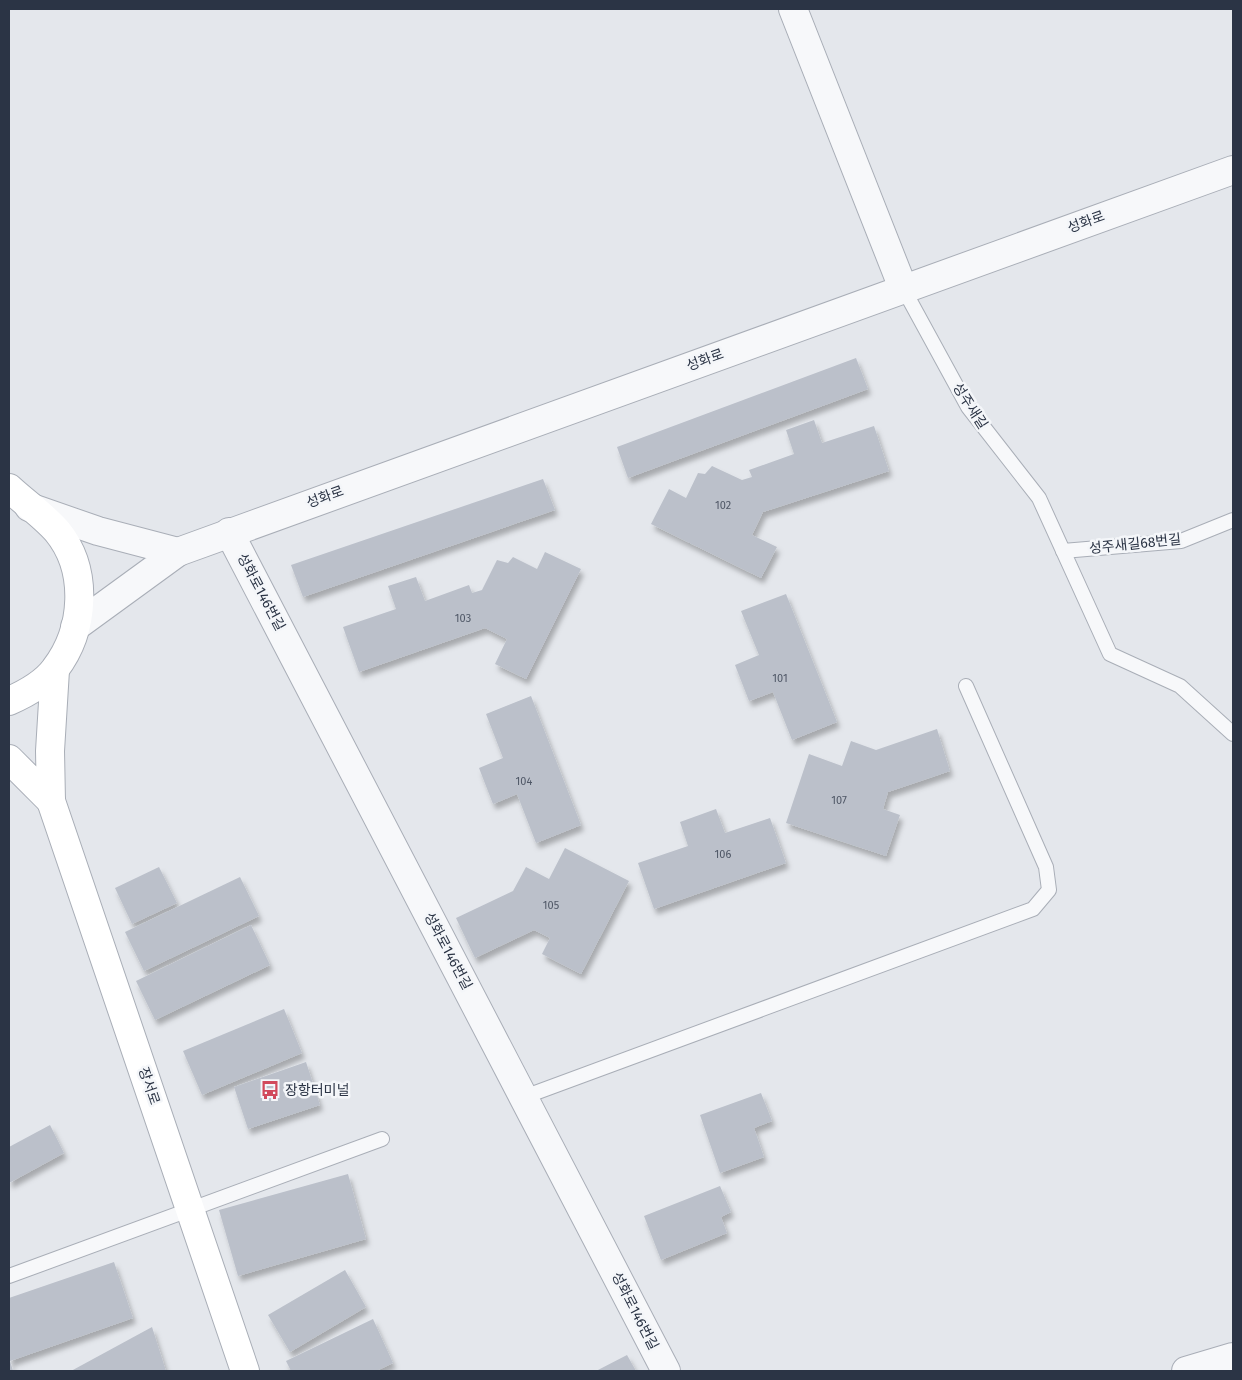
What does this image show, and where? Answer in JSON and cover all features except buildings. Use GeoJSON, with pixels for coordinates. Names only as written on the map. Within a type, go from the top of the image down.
{"type":"FeatureCollection","features":[{"type":"Feature","properties":{"kind":"main road"},"geometry":{"type":"LineString","coordinates":[[9,488],[57,532],[75,565],[80,603],[72,640],[55,670],[28,693],[9,701]]}},
{"type":"Feature","properties":{"kind":"main road"},"geometry":{"type":"LineString","coordinates":[[51,801],[50,751],[55,670]]}},
{"type":"Feature","properties":{"kind":"main road"},"geometry":{"type":"LineString","coordinates":[[9,759],[51,801]]}},
{"type":"Feature","properties":{"kind":"main road","name":"장서로"},"geometry":{"type":"LineString","coordinates":[[51,801],[245,1371]]}},
{"type":"Feature","properties":{"kind":"street","name":"성주새길"},"geometry":{"type":"LineString","coordinates":[[793,9],[903,288]]}},
{"type":"Feature","properties":{"kind":"street","name":"성화로"},"geometry":{"type":"LineString","coordinates":[[75,627],[178,552],[1233,170]]}},
{"type":"Feature","properties":{"kind":"street"},"geometry":{"type":"LineString","coordinates":[[29,506],[98,531],[178,552]]}},
{"type":"Feature","properties":{"kind":"street","name":"성화로146번길"},"geometry":{"type":"LineString","coordinates":[[229,532],[666,1371]]}},
{"type":"Feature","properties":{"kind":"street"},"geometry":{"type":"LineString","coordinates":[[1186,1371],[1233,1357]]}},
{"type":"Feature","properties":{"kind":"lane","name":"성주새길"},"geometry":{"type":"LineString","coordinates":[[903,288],[968,407],[1038,498],[1110,654],[1180,686],[1233,734]]}},
{"type":"Feature","properties":{"kind":"lane","name":"성주새길68번길"},"geometry":{"type":"LineString","coordinates":[[1063,551],[1181,541],[1233,520]]}},
{"type":"Feature","properties":{"kind":"lane"},"geometry":{"type":"LineString","coordinates":[[524,1097],[1033,909],[1049,890],[1046,867],[966,686]]}},
{"type":"Feature","properties":{"kind":"lane"},"geometry":{"type":"LineString","coordinates":[[9,1276],[382,1139]]}},
{"type":"Feature","properties":{"kind":"place","name":"장항터미널"},"geometry":{"type":"Point","coordinates":[270,1090]}}]}
